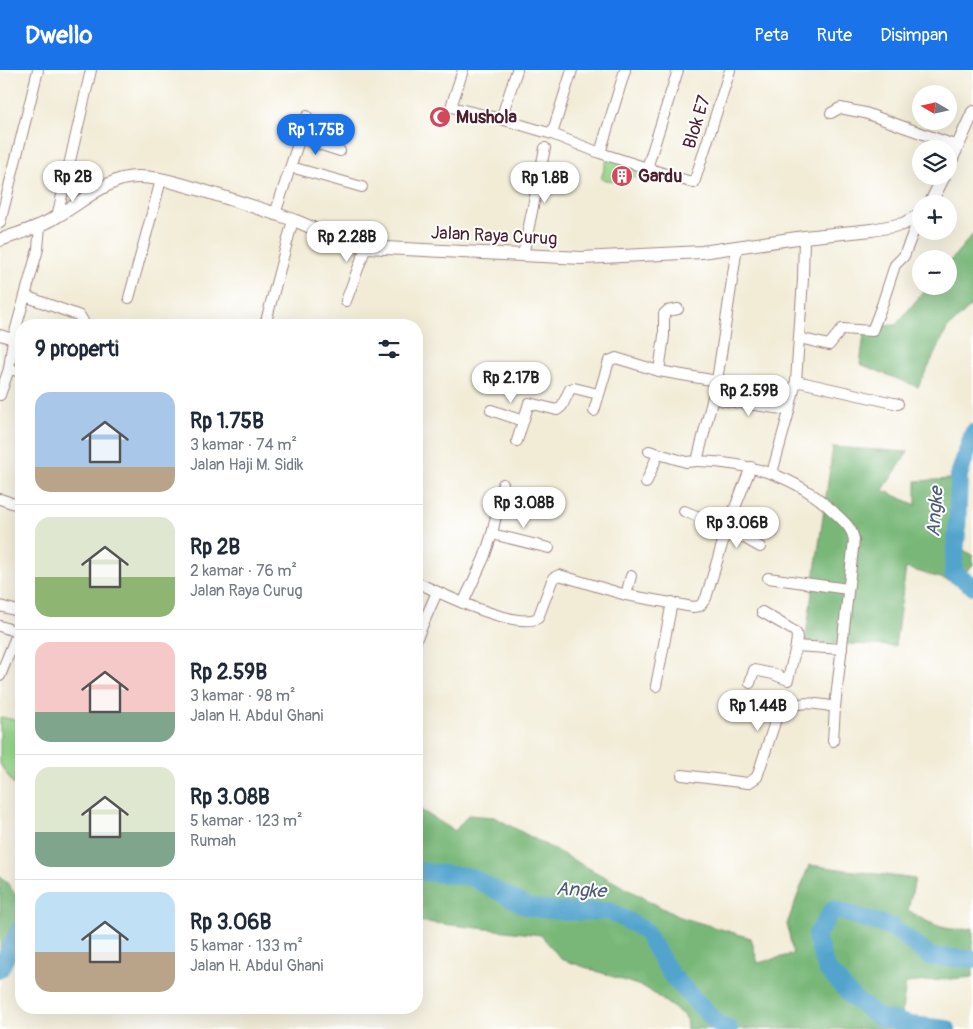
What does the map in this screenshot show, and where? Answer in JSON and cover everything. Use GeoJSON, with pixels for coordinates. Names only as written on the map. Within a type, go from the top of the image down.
{"type":"FeatureCollection","features":[{"type":"Feature","properties":{"kind":"main road"},"geometry":{"type":"LineString","coordinates":[[957,146],[973,112]]}},
{"type":"Feature","properties":{"kind":"main road","name":"Jalan Raya Curug"},"geometry":{"type":"LineString","coordinates":[[0,240],[40,226],[116,181],[139,177],[191,187],[294,220],[336,239],[366,247],[591,257],[702,252],[804,237],[885,228],[903,224],[912,220]]}},
{"type":"Feature","properties":{"kind":"street"},"geometry":{"type":"LineString","coordinates":[[0,222],[38,70]]}},
{"type":"Feature","properties":{"kind":"street"},"geometry":{"type":"LineString","coordinates":[[57,217],[91,70]]}},
{"type":"Feature","properties":{"kind":"street"},"geometry":{"type":"LineString","coordinates":[[463,70],[452,107],[552,134],[600,153],[647,168],[678,70]]}},
{"type":"Feature","properties":{"kind":"street"},"geometry":{"type":"LineString","coordinates":[[501,119],[517,70]]}},
{"type":"Feature","properties":{"kind":"street"},"geometry":{"type":"LineString","coordinates":[[552,134],[572,70]]}},
{"type":"Feature","properties":{"kind":"street"},"geometry":{"type":"LineString","coordinates":[[600,153],[625,70]]}},
{"type":"Feature","properties":{"kind":"street","name":"Blok E7"},"geometry":{"type":"LineString","coordinates":[[647,168],[694,183],[730,70]]}},
{"type":"Feature","properties":{"kind":"street"},"geometry":{"type":"LineString","coordinates":[[831,113],[840,108],[865,113],[940,140]]}},
{"type":"Feature","properties":{"kind":"street"},"geometry":{"type":"LineString","coordinates":[[275,214],[306,116]]}},
{"type":"Feature","properties":{"kind":"street"},"geometry":{"type":"LineString","coordinates":[[300,138],[340,150]]}},
{"type":"Feature","properties":{"kind":"street"},"geometry":{"type":"LineString","coordinates":[[523,255],[545,148]]}},
{"type":"Feature","properties":{"kind":"street"},"geometry":{"type":"LineString","coordinates":[[291,167],[362,187]]}},
{"type":"Feature","properties":{"kind":"street"},"geometry":{"type":"LineString","coordinates":[[129,298],[160,180]]}},
{"type":"Feature","properties":{"kind":"street"},"geometry":{"type":"LineString","coordinates":[[267,319],[294,220]]}},
{"type":"Feature","properties":{"kind":"street"},"geometry":{"type":"LineString","coordinates":[[19,319],[38,249],[40,226]]}},
{"type":"Feature","properties":{"kind":"street"},"geometry":{"type":"LineString","coordinates":[[772,473],[796,381],[804,237]]}},
{"type":"Feature","properties":{"kind":"street"},"geometry":{"type":"LineString","coordinates":[[799,338],[829,345],[842,329],[872,331],[895,265],[904,256],[912,237]]}},
{"type":"Feature","properties":{"kind":"street"},"geometry":{"type":"LineString","coordinates":[[346,301],[366,247]]}},
{"type":"Feature","properties":{"kind":"street"},"geometry":{"type":"LineString","coordinates":[[697,461],[717,381],[737,247]]}},
{"type":"Feature","properties":{"kind":"street"},"geometry":{"type":"LineString","coordinates":[[25,296],[80,316],[82,319]]}},
{"type":"Feature","properties":{"kind":"street"},"geometry":{"type":"LineString","coordinates":[[659,371],[664,336],[664,314],[667,310],[678,309]]}},
{"type":"Feature","properties":{"kind":"street"},"geometry":{"type":"LineString","coordinates":[[0,395],[8,369],[15,332]]}},
{"type":"Feature","properties":{"kind":"street"},"geometry":{"type":"LineString","coordinates":[[0,335],[13,339]]}},
{"type":"Feature","properties":{"kind":"street"},"geometry":{"type":"LineString","coordinates":[[594,411],[609,361],[616,358],[659,371],[717,381]]}},
{"type":"Feature","properties":{"kind":"street"},"geometry":{"type":"LineString","coordinates":[[8,369],[15,371]]}},
{"type":"Feature","properties":{"kind":"street"},"geometry":{"type":"LineString","coordinates":[[796,381],[898,404]]}},
{"type":"Feature","properties":{"kind":"street"},"geometry":{"type":"LineString","coordinates":[[517,440],[530,403],[558,410],[570,389],[574,388],[598,394]]}},
{"type":"Feature","properties":{"kind":"street"},"geometry":{"type":"LineString","coordinates":[[713,399],[789,410]]}},
{"type":"Feature","properties":{"kind":"street"},"geometry":{"type":"LineString","coordinates":[[491,410],[523,421]]}},
{"type":"Feature","properties":{"kind":"street"},"geometry":{"type":"LineString","coordinates":[[646,483],[653,453],[686,462],[697,461],[751,467],[772,473],[809,491],[820,499],[853,532],[854,540],[835,707],[834,741]]}},
{"type":"Feature","properties":{"kind":"street"},"geometry":{"type":"LineString","coordinates":[[423,585],[463,603],[505,617],[535,620],[539,616],[553,578],[559,575],[626,595],[693,607],[700,606],[706,598],[727,528],[751,467]]}},
{"type":"Feature","properties":{"kind":"street"},"geometry":{"type":"LineString","coordinates":[[463,603],[492,534],[503,484]]}},
{"type":"Feature","properties":{"kind":"street"},"geometry":{"type":"LineString","coordinates":[[0,498],[15,504]]}},
{"type":"Feature","properties":{"kind":"street"},"geometry":{"type":"LineString","coordinates":[[684,511],[727,528],[760,547]]}},
{"type":"Feature","properties":{"kind":"street"},"geometry":{"type":"LineString","coordinates":[[732,514],[772,532]]}},
{"type":"Feature","properties":{"kind":"street"},"geometry":{"type":"LineString","coordinates":[[492,534],[549,548]]}},
{"type":"Feature","properties":{"kind":"street"},"geometry":{"type":"LineString","coordinates":[[626,595],[631,576]]}},
{"type":"Feature","properties":{"kind":"street"},"geometry":{"type":"LineString","coordinates":[[768,578],[848,589]]}},
{"type":"Feature","properties":{"kind":"street"},"geometry":{"type":"LineString","coordinates":[[423,624],[437,592]]}},
{"type":"Feature","properties":{"kind":"street"},"geometry":{"type":"LineString","coordinates":[[656,686],[672,602]]}},
{"type":"Feature","properties":{"kind":"street"},"geometry":{"type":"LineString","coordinates":[[0,606],[15,610]]}},
{"type":"Feature","properties":{"kind":"street"},"geometry":{"type":"LineString","coordinates":[[750,683],[754,670],[773,674],[788,680],[796,646],[796,633],[794,630],[776,622],[762,612]]}},
{"type":"Feature","properties":{"kind":"street"},"geometry":{"type":"LineString","coordinates":[[0,626],[15,628]]}},
{"type":"Feature","properties":{"kind":"street"},"geometry":{"type":"LineString","coordinates":[[0,676],[15,641]]}},
{"type":"Feature","properties":{"kind":"street"},"geometry":{"type":"LineString","coordinates":[[796,646],[842,649]]}},
{"type":"Feature","properties":{"kind":"street"},"geometry":{"type":"LineString","coordinates":[[682,775],[748,783],[757,778],[778,713],[786,707],[808,702],[835,707]]}},
{"type":"Feature","properties":{"kind":"green space"},"geometry":{"type":"Polygon","coordinates":[[[608,156],[694,187],[627,176],[625,183],[601,179],[608,156]]]}},
{"type":"Feature","properties":{"kind":"green space"},"geometry":{"type":"Polygon","coordinates":[[[973,234],[973,304],[947,329],[918,387],[860,364],[865,327],[896,325],[921,295],[957,295],[957,253],[973,234]]]}},
{"type":"Feature","properties":{"kind":"green space"},"geometry":{"type":"Polygon","coordinates":[[[833,447],[908,452],[883,490],[916,505],[916,481],[950,479],[958,546],[973,556],[973,565],[954,582],[906,568],[895,646],[805,642],[833,447]]]}},
{"type":"Feature","properties":{"kind":"green space"},"geometry":{"type":"Polygon","coordinates":[[[0,717],[15,720],[14,785],[0,764],[0,717]]]}},
{"type":"Feature","properties":{"kind":"green space"},"geometry":{"type":"Polygon","coordinates":[[[423,811],[455,831],[468,815],[494,817],[677,916],[751,938],[758,963],[793,954],[787,924],[809,865],[915,879],[908,910],[946,928],[973,928],[973,977],[906,983],[901,1019],[941,1027],[941,1029],[687,1029],[686,1017],[646,988],[561,959],[541,935],[423,922],[423,811]]]}},
{"type":"Feature","properties":{"kind":"green space"},"geometry":{"type":"Polygon","coordinates":[[[0,877],[5,880],[15,894],[15,928],[8,966],[0,975],[0,877]]]}},
{"type":"Feature","properties":{"kind":"waterway","name":"Angke"},"geometry":{"type":"LineString","coordinates":[[973,433],[959,475],[957,533],[953,573],[973,586]]}},
{"type":"Feature","properties":{"kind":"waterway","name":"Angke"},"geometry":{"type":"LineString","coordinates":[[423,872],[471,877],[528,907],[567,912],[610,911],[644,930],[672,976],[718,1024],[729,1029]]}},
{"type":"Feature","properties":{"kind":"waterway","name":"Angke"},"geometry":{"type":"LineString","coordinates":[[947,1029],[911,1025],[878,1017],[852,997],[826,968],[816,936],[833,909],[892,927],[931,957],[973,959]]}},
{"type":"Feature","properties":{"kind":"waterway","name":"Angke"},"geometry":{"type":"LineString","coordinates":[[0,969],[15,939]]}},
{"type":"Feature","properties":{"kind":"place","name":"Mushola"},"geometry":{"type":"Point","coordinates":[440,117]}},
{"type":"Feature","properties":{"kind":"place","name":"Gardu"},"geometry":{"type":"Point","coordinates":[622,176]}}]}
